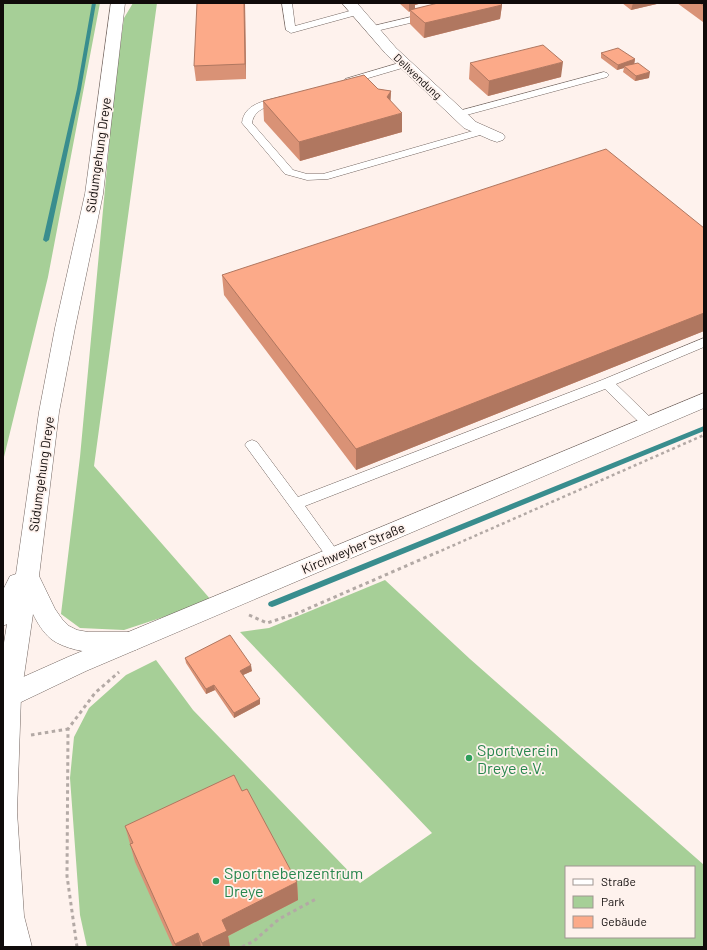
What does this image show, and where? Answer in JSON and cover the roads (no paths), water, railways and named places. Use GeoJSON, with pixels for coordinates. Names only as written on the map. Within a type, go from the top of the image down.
{"type":"FeatureCollection","features":[{"type":"Feature","properties":{"kind":"main road","name":"Südumgehung Dreye"},"geometry":{"type":"LineString","coordinates":[[17,947],[9,916],[3,812],[6,697],[29,567],[49,412],[65,328],[94,194],[118,3]]}},
{"type":"Feature","properties":{"kind":"main road","name":"Dellwendung"},"geometry":{"type":"LineString","coordinates":[[353,8],[391,51],[470,125],[490,134]]}},
{"type":"Feature","properties":{"kind":"main road","name":"Kirchweyher Straße"},"geometry":{"type":"LineString","coordinates":[[6,697],[77,664],[704,400]]}},
{"type":"Feature","properties":{"kind":"main road"},"geometry":{"type":"LineString","coordinates":[[3,616],[29,567]]}},
{"type":"Feature","properties":{"kind":"main road"},"geometry":{"type":"LineString","coordinates":[[29,567],[52,625],[65,637],[88,643],[129,642]]}},
{"type":"Feature","properties":{"kind":"lane"},"geometry":{"type":"LineString","coordinates":[[287,3],[291,30],[353,8]]}},
{"type":"Feature","properties":{"kind":"lane"},"geometry":{"type":"LineString","coordinates":[[372,29],[440,14]]}},
{"type":"Feature","properties":{"kind":"lane"},"geometry":{"type":"LineString","coordinates":[[334,85],[406,64]]}},
{"type":"Feature","properties":{"kind":"lane"},"geometry":{"type":"LineString","coordinates":[[459,114],[604,75]]}},
{"type":"Feature","properties":{"kind":"lane"},"geometry":{"type":"LineString","coordinates":[[289,98],[256,108],[248,117],[247,123],[289,172],[307,177],[324,177],[490,134]]}},
{"type":"Feature","properties":{"kind":"lane"},"geometry":{"type":"LineString","coordinates":[[296,504],[607,383],[704,342]]}},
{"type":"Feature","properties":{"kind":"lane"},"geometry":{"type":"LineString","coordinates":[[607,383],[648,423]]}},
{"type":"Feature","properties":{"kind":"lane"},"geometry":{"type":"LineString","coordinates":[[252,445],[334,556]]}},
{"type":"Feature","properties":{"kind":"waterway"},"geometry":{"type":"LineString","coordinates":[[46,240],[79,89],[94,3]]}},
{"type":"Feature","properties":{"kind":"waterway"},"geometry":{"type":"LineString","coordinates":[[272,604],[704,428]]}},
{"type":"Feature","properties":{"kind":"place","name":"Sportverein Dreye e.V."},"geometry":{"type":"Point","coordinates":[469,758]}},
{"type":"Feature","properties":{"kind":"place","name":"Sportnebenzentrum Dreye"},"geometry":{"type":"Point","coordinates":[216,881]}}]}
